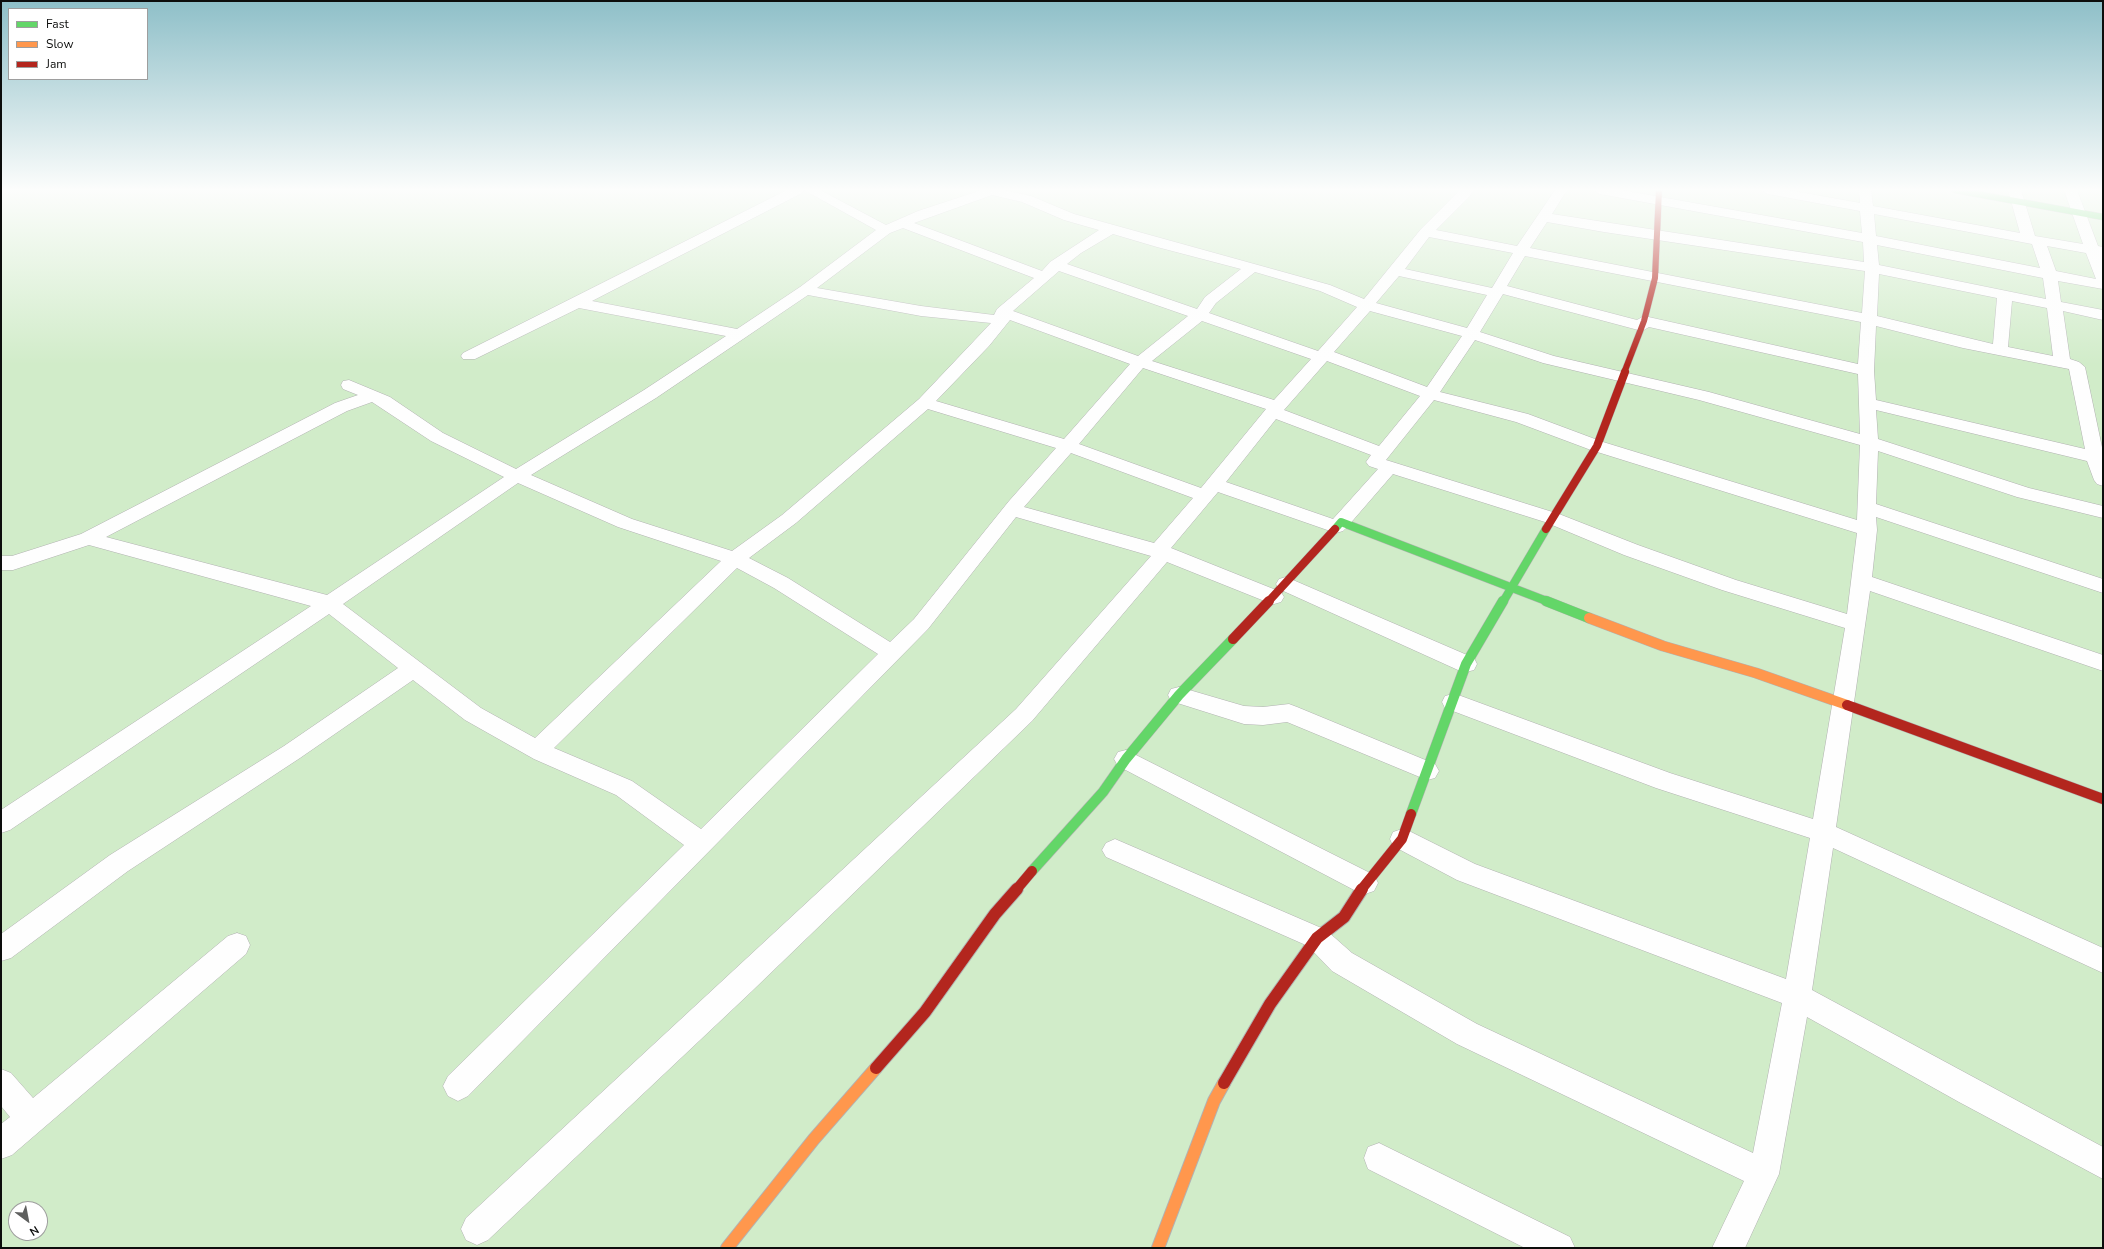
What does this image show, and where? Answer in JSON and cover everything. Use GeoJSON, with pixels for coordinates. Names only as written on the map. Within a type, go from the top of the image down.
{"type":"FeatureCollection","features":[{"type":"Feature","properties":{"kind":"street"},"geometry":{"type":"LineString","coordinates":[[469,356],[683,248]]}},
{"type":"Feature","properties":{"kind":"street"},"geometry":{"type":"LineString","coordinates":[[1,824],[328,603],[438,531],[517,476],[650,394],[740,334],[805,290],[861,248]]}},
{"type":"Feature","properties":{"kind":"street"},"geometry":{"type":"LineString","coordinates":[[970,248],[1043,276]]}},
{"type":"Feature","properties":{"kind":"street"},"geometry":{"type":"LineString","coordinates":[[537,750],[735,559],[788,520],[925,403],[983,343],[1002,316],[1055,265],[1079,248]]}},
{"type":"Feature","properties":{"kind":"street"},"geometry":{"type":"LineString","coordinates":[[1184,248],[1325,288],[1366,304],[1471,334],[1549,360],[1704,396],[1868,442],[2024,493],[2103,512]]}},
{"type":"Feature","properties":{"kind":"street"},"geometry":{"type":"LineString","coordinates":[[477,1229],[741,983],[1024,715],[1161,552],[1275,409],[1323,356],[1413,248]]}},
{"type":"Feature","properties":{"kind":"street"},"geometry":{"type":"LineString","coordinates":[[1507,248],[1869,319],[2077,367],[2103,480]]}},
{"type":"Feature","properties":{"kind":"street"},"geometry":{"type":"LineString","coordinates":[[727,1248],[814,1139],[925,1012],[995,914],[1064,832],[1103,792],[1126,759],[1179,695],[1280,591],[1338,525],[1386,460],[1471,334],[1523,248]]}},
{"type":"Feature","properties":{"kind":"street"},"geometry":{"type":"LineString","coordinates":[[1158,1248],[1214,1102],[1270,1004],[1317,938],[1344,917],[1364,883],[1402,839],[1466,664],[1552,518],[1597,446],[1643,324],[1655,278],[1656,248]]}},
{"type":"Feature","properties":{"kind":"street"},"geometry":{"type":"LineString","coordinates":[[1747,248],[1872,268],[2103,315]]}},
{"type":"Feature","properties":{"kind":"street"},"geometry":{"type":"LineString","coordinates":[[1728,1248],[1764,1174],[1797,996],[1822,832],[1845,704],[1862,581],[1867,530],[1866,507],[1868,442],[1866,371],[1872,268],[1871,248]]}},
{"type":"Feature","properties":{"kind":"street"},"geometry":{"type":"LineString","coordinates":[[1916,248],[2103,285]]}},
{"type":"Feature","properties":{"kind":"street"},"geometry":{"type":"LineString","coordinates":[[2038,248],[2050,275],[2062,363]]}},
{"type":"Feature","properties":{"kind":"street"},"geometry":{"type":"LineString","coordinates":[[2097,249],[2103,279]]}},
{"type":"Feature","properties":{"kind":"street"},"geometry":{"type":"LineString","coordinates":[[1055,265],[1430,394],[1522,418],[1597,446],[1867,530]]}},
{"type":"Feature","properties":{"kind":"street"},"geometry":{"type":"LineString","coordinates":[[458,1086],[921,624],[1013,510],[1140,362],[1201,314],[1210,300],[1252,267]]}},
{"type":"Feature","properties":{"kind":"street"},"geometry":{"type":"LineString","coordinates":[[1396,270],[1866,371]]}},
{"type":"Feature","properties":{"kind":"street"},"geometry":{"type":"LineString","coordinates":[[805,290],[921,311],[1002,316],[1275,409],[1386,460],[1552,518],[1631,550],[1729,585],[1856,624]]}},
{"type":"Feature","properties":{"kind":"street"},"geometry":{"type":"LineString","coordinates":[[2000,350],[2005,296]]}},
{"type":"Feature","properties":{"kind":"street"},"geometry":{"type":"LineString","coordinates":[[577,302],[740,334]]}},
{"type":"Feature","properties":{"kind":"street"},"geometry":{"type":"LineString","coordinates":[[349,385],[384,401],[437,437],[517,476],[625,523],[735,559],[780,583],[892,653]]}},
{"type":"Feature","properties":{"kind":"street"},"geometry":{"type":"LineString","coordinates":[[1,563],[14,563],[88,538],[341,407],[373,396]]}},
{"type":"Feature","properties":{"kind":"street"},"geometry":{"type":"LineString","coordinates":[[925,403],[1210,490],[1338,525],[1663,646],[1756,673],[1845,704],[2103,800]]}},
{"type":"Feature","properties":{"kind":"street"},"geometry":{"type":"LineString","coordinates":[[1866,403],[2099,458]]}},
{"type":"Feature","properties":{"kind":"street"},"geometry":{"type":"LineString","coordinates":[[1866,507],[2103,586]]}},
{"type":"Feature","properties":{"kind":"street"},"geometry":{"type":"LineString","coordinates":[[1013,510],[1161,552],[1280,591],[1466,664]]}},
{"type":"Feature","properties":{"kind":"street"},"geometry":{"type":"LineString","coordinates":[[88,538],[328,603],[412,669],[473,714],[537,750],[624,788],[702,844]]}},
{"type":"Feature","properties":{"kind":"street"},"geometry":{"type":"LineString","coordinates":[[1862,581],[2103,663]]}},
{"type":"Feature","properties":{"kind":"street"},"geometry":{"type":"LineString","coordinates":[[1,949],[119,863],[292,752],[412,669]]}},
{"type":"Feature","properties":{"kind":"street"},"geometry":{"type":"LineString","coordinates":[[1179,695],[1244,715],[1263,716],[1289,713],[1427,771]]}},
{"type":"Feature","properties":{"kind":"street"},"geometry":{"type":"LineString","coordinates":[[1453,702],[1664,781],[1822,832],[2103,961]]}},
{"type":"Feature","properties":{"kind":"street"},"geometry":{"type":"LineString","coordinates":[[1126,759],[1364,883]]}},
{"type":"Feature","properties":{"kind":"street"},"geometry":{"type":"LineString","coordinates":[[1402,839],[1466,872],[1797,996],[1969,1092],[2103,1164]]}},
{"type":"Feature","properties":{"kind":"street"},"geometry":{"type":"LineString","coordinates":[[1115,850],[1317,938],[1342,962],[1467,1034],[1764,1174]]}},
{"type":"Feature","properties":{"kind":"street"},"geometry":{"type":"LineString","coordinates":[[1,1144],[237,945]]}},
{"type":"Feature","properties":{"kind":"street"},"geometry":{"type":"LineString","coordinates":[[1,1083],[31,1118]]}},
{"type":"Feature","properties":{"kind":"street"},"geometry":{"type":"LineString","coordinates":[[1379,1158],[1559,1248]]}},
{"type":"Feature","properties":{"kind":"green space"},"geometry":{"type":"Polygon","coordinates":[[[1,248],[2103,248],[2103,1248],[1,1248],[1,248]]]}},
{"type":"Feature","properties":{"kind":"traffic: fast"},"geometry":{"type":"LineString","coordinates":[[1335,529],[1341,522],[1589,618]]}},
{"type":"Feature","properties":{"kind":"traffic: fast"},"geometry":{"type":"LineString","coordinates":[[1411,814],[1466,664],[1546,529]]}},
{"type":"Feature","properties":{"kind":"traffic: fast"},"geometry":{"type":"LineString","coordinates":[[1032,871],[1103,792],[1126,759],[1179,695],[1233,639]]}},
{"type":"Feature","properties":{"kind":"traffic: slow"},"geometry":{"type":"LineString","coordinates":[[1589,618],[1663,646],[1756,673],[1847,705]]}},
{"type":"Feature","properties":{"kind":"traffic: slow"},"geometry":{"type":"LineString","coordinates":[[727,1248],[814,1139],[876,1068]]}},
{"type":"Feature","properties":{"kind":"traffic: slow"},"geometry":{"type":"LineString","coordinates":[[1158,1248],[1214,1101],[1224,1083]]}},
{"type":"Feature","properties":{"kind":"traffic: jam"},"geometry":{"type":"LineString","coordinates":[[1546,529],[1597,446],[1644,321],[1655,278],[1656,248]]}},
{"type":"Feature","properties":{"kind":"traffic: jam"},"geometry":{"type":"LineString","coordinates":[[1233,639],[1286,584],[1335,529]]}},
{"type":"Feature","properties":{"kind":"traffic: jam"},"geometry":{"type":"LineString","coordinates":[[1847,705],[2103,799]]}},
{"type":"Feature","properties":{"kind":"traffic: jam"},"geometry":{"type":"LineString","coordinates":[[1224,1083],[1270,1004],[1317,938],[1344,917],[1365,883],[1402,839],[1411,814]]}},
{"type":"Feature","properties":{"kind":"traffic: jam"},"geometry":{"type":"LineString","coordinates":[[876,1068],[925,1012],[995,914],[1032,871]]}}]}
